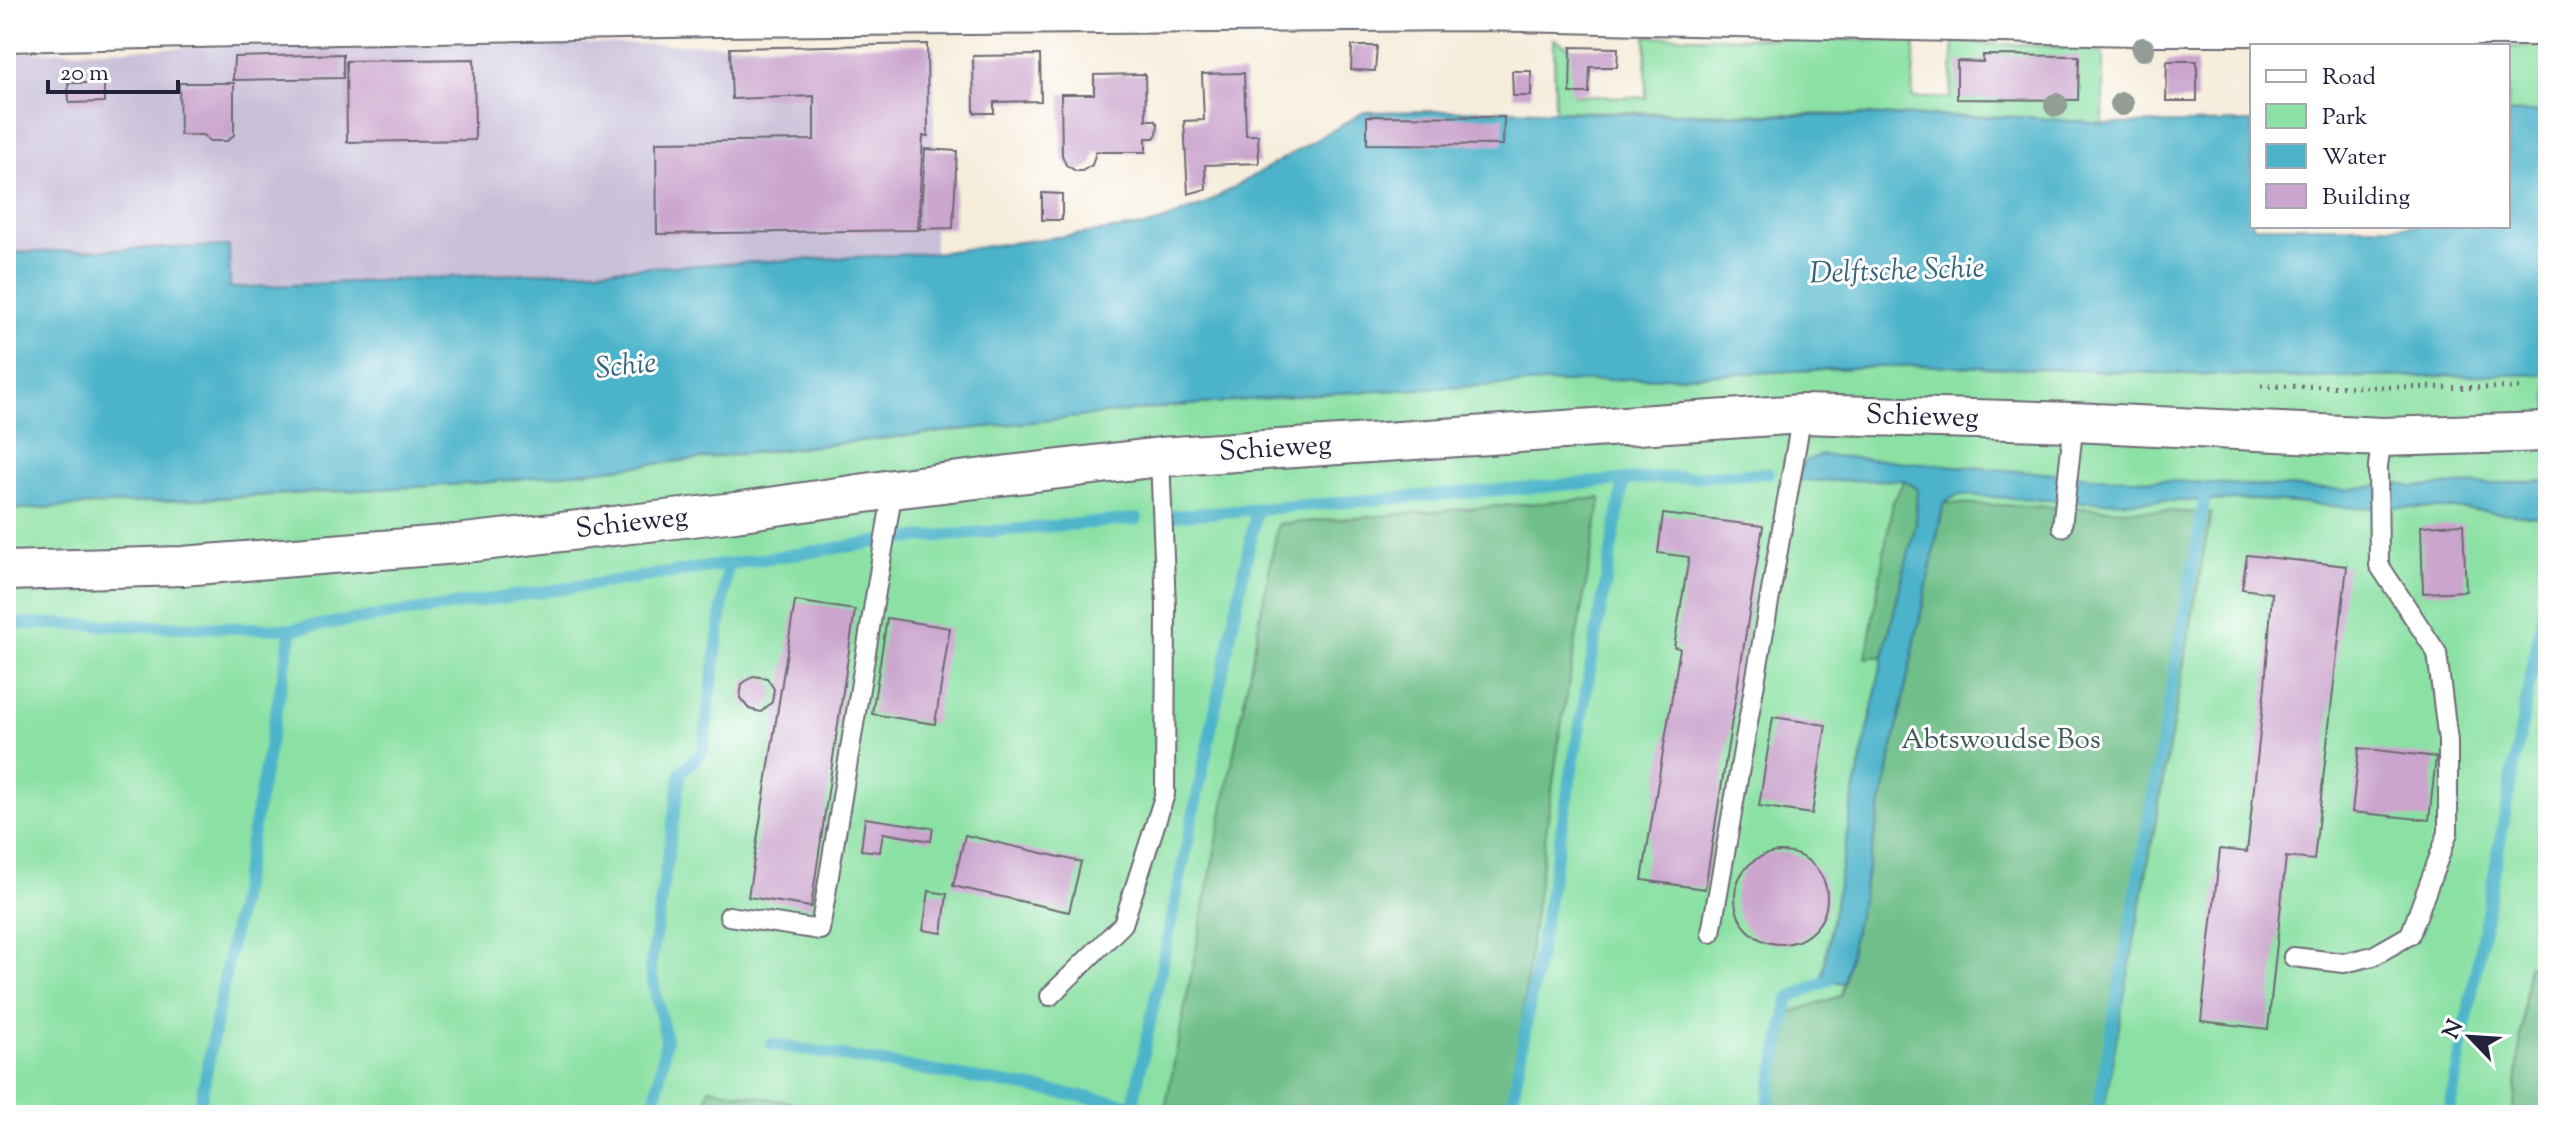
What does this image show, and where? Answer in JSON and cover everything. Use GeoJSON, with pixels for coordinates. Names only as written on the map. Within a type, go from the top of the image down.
{"type":"FeatureCollection","features":[{"type":"Feature","properties":{"kind":"street"},"geometry":{"type":"LineString","coordinates":[[6,29],[1019,9],[1476,7],[2118,23],[2548,23]]}},
{"type":"Feature","properties":{"kind":"street","name":"Schieweg"},"geometry":{"type":"LineString","coordinates":[[6,571],[183,566],[456,544],[735,512],[890,501],[1160,457],[1802,414],[2073,437],[2380,452],[2548,432]]}},
{"type":"Feature","properties":{"kind":"lane"},"geometry":{"type":"LineString","coordinates":[[1711,933],[1802,414]]}},
{"type":"Feature","properties":{"kind":"lane"},"geometry":{"type":"LineString","coordinates":[[2063,520],[2073,437]]}},
{"type":"Feature","properties":{"kind":"lane"},"geometry":{"type":"LineString","coordinates":[[2293,957],[2344,963],[2373,956],[2410,935],[2448,833],[2448,741],[2437,653],[2379,565],[2380,452]]}},
{"type":"Feature","properties":{"kind":"lane"},"geometry":{"type":"LineString","coordinates":[[1050,996],[1123,924],[1165,794],[1166,607],[1160,457]]}},
{"type":"Feature","properties":{"kind":"lane"},"geometry":{"type":"LineString","coordinates":[[729,916],[820,930],[890,501]]}},
{"type":"Feature","properties":{"kind":"shaded area"},"geometry":{"type":"Polygon","coordinates":[[[355,42],[934,46],[934,253],[229,288],[228,246],[6,253],[6,53],[355,42]]]}},
{"type":"Feature","properties":{"kind":"green space"},"geometry":{"type":"Polygon","coordinates":[[[1646,36],[1915,41],[1912,98],[1950,98],[1954,42],[2088,48],[2103,54],[2103,124],[2027,117],[1555,111],[1554,39],[1573,49],[1574,95],[1646,98],[1646,36]]]}},
{"type":"Feature","properties":{"kind":"green space"},"geometry":{"type":"Polygon","coordinates":[[[2548,46],[2548,111],[2510,113],[2510,47],[2548,46]]]}},
{"type":"Feature","properties":{"kind":"green space","name":"Abtswoudse Bos"},"geometry":{"type":"Polygon","coordinates":[[[1918,365],[2309,378],[2548,374],[2548,1115],[6,1115],[6,510],[482,483],[1167,407],[1317,394],[1918,365]]]}},
{"type":"Feature","properties":{"kind":"green space"},"geometry":{"type":"Polygon","coordinates":[[[1905,480],[1917,489],[1916,523],[1883,656],[1866,658],[1893,501],[1905,480]]]}},
{"type":"Feature","properties":{"kind":"green space"},"geometry":{"type":"Polygon","coordinates":[[[1601,498],[1560,733],[1511,1115],[1164,1115],[1278,524],[1601,498]]]}},
{"type":"Feature","properties":{"kind":"green space"},"geometry":{"type":"Polygon","coordinates":[[[1944,503],[2211,513],[2103,1115],[1769,1115],[1788,1013],[1841,996],[1944,503]]]}},
{"type":"Feature","properties":{"kind":"green space"},"geometry":{"type":"Polygon","coordinates":[[[2528,966],[2548,971],[2548,1115],[2513,1115],[2528,966]]]}},
{"type":"Feature","properties":{"kind":"green space"},"geometry":{"type":"Polygon","coordinates":[[[709,1088],[860,1115],[704,1115],[709,1088]]]}},
{"type":"Feature","properties":{"kind":"water"},"geometry":{"type":"Polygon","coordinates":[[[1506,110],[2027,117],[2103,124],[2250,122],[2250,228],[2510,228],[2510,113],[2548,111],[2548,374],[2309,378],[1918,365],[1317,394],[1167,407],[482,483],[6,510],[6,253],[229,246],[230,288],[934,253],[1151,225],[1201,206],[1364,112],[1506,110]]]}},
{"type":"Feature","properties":{"kind":"water"},"geometry":{"type":"Polygon","coordinates":[[[1821,455],[2094,477],[2344,490],[2398,483],[2412,487],[2548,481],[2548,518],[2453,508],[2358,508],[2256,500],[2083,502],[1959,495],[1944,502],[1844,983],[1822,979],[1853,798],[1916,523],[1917,489],[1905,480],[1797,481],[1804,461],[1821,455]]]}},
{"type":"Feature","properties":{"kind":"building"},"geometry":{"type":"Polygon","coordinates":[[[927,44],[928,136],[923,136],[918,230],[657,234],[656,142],[814,140],[814,96],[732,99],[730,48],[927,44]]]}},
{"type":"Feature","properties":{"kind":"building"},"geometry":{"type":"Polygon","coordinates":[[[1352,46],[1377,46],[1375,71],[1351,70],[1352,46]]]}},
{"type":"Feature","properties":{"kind":"building"},"geometry":{"type":"Polygon","coordinates":[[[1571,47],[1618,48],[1617,67],[1590,67],[1589,93],[1570,93],[1571,47]]]}},
{"type":"Feature","properties":{"kind":"building"},"geometry":{"type":"Polygon","coordinates":[[[343,54],[343,78],[233,80],[234,57],[343,54]]]}},
{"type":"Feature","properties":{"kind":"building"},"geometry":{"type":"Polygon","coordinates":[[[1040,55],[1041,101],[994,102],[994,113],[974,113],[973,56],[1040,55]]]}},
{"type":"Feature","properties":{"kind":"building"},"geometry":{"type":"Polygon","coordinates":[[[1983,55],[2079,56],[2078,100],[1957,99],[1957,61],[1983,62],[1983,55]]]}},
{"type":"Feature","properties":{"kind":"building"},"geometry":{"type":"Polygon","coordinates":[[[474,59],[475,140],[347,142],[346,61],[474,59]]]}},
{"type":"Feature","properties":{"kind":"building"},"geometry":{"type":"Polygon","coordinates":[[[2167,61],[2197,61],[2197,101],[2166,101],[2167,61]]]}},
{"type":"Feature","properties":{"kind":"building"},"geometry":{"type":"Polygon","coordinates":[[[1512,71],[1531,71],[1531,96],[1513,96],[1512,71]]]}},
{"type":"Feature","properties":{"kind":"building"},"geometry":{"type":"Polygon","coordinates":[[[1244,73],[1246,135],[1258,135],[1259,163],[1205,165],[1206,189],[1188,194],[1184,121],[1204,120],[1202,74],[1244,73]]]}},
{"type":"Feature","properties":{"kind":"building"},"geometry":{"type":"Polygon","coordinates":[[[1145,74],[1146,120],[1154,120],[1158,124],[1154,138],[1146,138],[1146,152],[1096,152],[1092,165],[1082,171],[1066,165],[1062,155],[1061,94],[1094,94],[1094,75],[1145,74]]]}},
{"type":"Feature","properties":{"kind":"building"},"geometry":{"type":"Polygon","coordinates":[[[68,83],[104,83],[104,102],[69,103],[68,83]]]}},
{"type":"Feature","properties":{"kind":"building"},"geometry":{"type":"Polygon","coordinates":[[[179,83],[234,83],[234,135],[227,141],[209,141],[203,135],[180,135],[179,83]]]}},
{"type":"Feature","properties":{"kind":"building"},"geometry":{"type":"Polygon","coordinates":[[[1367,116],[1504,117],[1503,145],[1367,144],[1367,116]]]}},
{"type":"Feature","properties":{"kind":"building"},"geometry":{"type":"Polygon","coordinates":[[[925,149],[957,151],[953,228],[920,229],[925,149]]]}},
{"type":"Feature","properties":{"kind":"building"},"geometry":{"type":"Polygon","coordinates":[[[1042,193],[1062,194],[1062,220],[1042,220],[1042,193]]]}},
{"type":"Feature","properties":{"kind":"building"},"geometry":{"type":"Polygon","coordinates":[[[1663,514],[1763,526],[1705,889],[1642,880],[1680,648],[1674,647],[1689,557],[1658,553],[1663,514]]]}},
{"type":"Feature","properties":{"kind":"building"},"geometry":{"type":"Polygon","coordinates":[[[2463,524],[2466,591],[2423,593],[2421,526],[2463,524]]]}},
{"type":"Feature","properties":{"kind":"building"},"geometry":{"type":"Polygon","coordinates":[[[2247,555],[2347,566],[2314,860],[2286,857],[2268,1029],[2201,1021],[2220,849],[2247,852],[2265,686],[2272,593],[2242,589],[2247,555]]]}},
{"type":"Feature","properties":{"kind":"building"},"geometry":{"type":"Polygon","coordinates":[[[795,601],[855,610],[811,907],[748,897],[795,601]]]}},
{"type":"Feature","properties":{"kind":"building"},"geometry":{"type":"Polygon","coordinates":[[[887,618],[950,628],[935,724],[872,714],[887,618]]]}},
{"type":"Feature","properties":{"kind":"building"},"geometry":{"type":"Polygon","coordinates":[[[753,676],[767,678],[774,689],[772,702],[761,712],[749,709],[740,698],[742,684],[753,676]]]}},
{"type":"Feature","properties":{"kind":"building"},"geometry":{"type":"Polygon","coordinates":[[[1773,717],[1826,725],[1812,814],[1759,806],[1773,717]]]}},
{"type":"Feature","properties":{"kind":"building"},"geometry":{"type":"Polygon","coordinates":[[[2359,748],[2436,757],[2429,820],[2352,812],[2359,748]]]}},
{"type":"Feature","properties":{"kind":"building"},"geometry":{"type":"Polygon","coordinates":[[[865,818],[933,828],[931,841],[883,833],[880,852],[861,850],[865,818]]]}},
{"type":"Feature","properties":{"kind":"building"},"geometry":{"type":"Polygon","coordinates":[[[965,835],[1081,862],[1069,912],[953,886],[965,835]]]}},
{"type":"Feature","properties":{"kind":"building"},"geometry":{"type":"Polygon","coordinates":[[[1781,852],[1799,855],[1814,865],[1824,880],[1827,898],[1824,916],[1814,931],[1799,941],[1781,944],[1763,941],[1748,931],[1738,916],[1735,898],[1738,880],[1748,865],[1763,855],[1781,852]]]}},
{"type":"Feature","properties":{"kind":"building"},"geometry":{"type":"Polygon","coordinates":[[[929,891],[947,894],[942,933],[923,930],[929,891]]]}},
{"type":"Feature","properties":{"kind":"waterway"},"geometry":{"type":"LineString","coordinates":[[1171,516],[1624,480],[1768,473]]}},
{"type":"Feature","properties":{"kind":"waterway"},"geometry":{"type":"LineString","coordinates":[[1510,1115],[1624,480]]}},
{"type":"Feature","properties":{"kind":"waterway"},"geometry":{"type":"LineString","coordinates":[[2097,1115],[2206,490]]}},
{"type":"Feature","properties":{"kind":"waterway"},"geometry":{"type":"LineString","coordinates":[[771,1044],[1133,1105],[1257,508]]}},
{"type":"Feature","properties":{"kind":"waterway"},"geometry":{"type":"LineString","coordinates":[[6,623],[292,629],[891,540],[1137,519]]}},
{"type":"Feature","properties":{"kind":"waterway"},"geometry":{"type":"LineString","coordinates":[[653,1115],[666,1039],[650,969],[681,772],[703,751],[728,564]]}},
{"type":"Feature","properties":{"kind":"waterway"},"geometry":{"type":"LineString","coordinates":[[2449,1115],[2548,584]]}},
{"type":"Feature","properties":{"kind":"waterway"},"geometry":{"type":"LineString","coordinates":[[198,1115],[292,629]]}},
{"type":"Feature","properties":{"kind":"waterway"},"geometry":{"type":"LineString","coordinates":[[1766,1115],[1789,998],[1830,979],[1833,967]]}},
{"type":"Feature","properties":{"kind":"water label","name":"Delftsche Schie"},"geometry":{"type":"Point","coordinates":[1897,272]}},
{"type":"Feature","properties":{"kind":"water label","name":"Schie"},"geometry":{"type":"Point","coordinates":[626,367]}}]}
